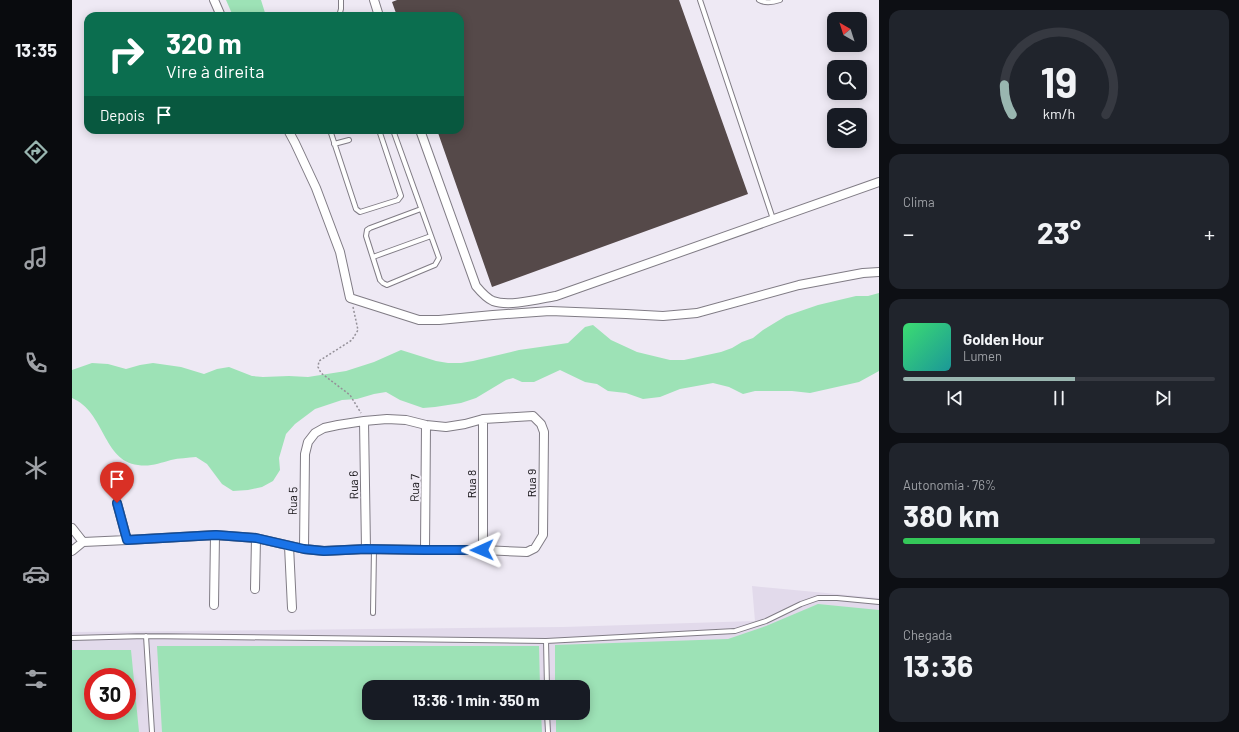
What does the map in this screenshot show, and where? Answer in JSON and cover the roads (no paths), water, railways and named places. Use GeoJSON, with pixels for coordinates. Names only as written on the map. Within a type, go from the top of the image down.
{"type":"FeatureCollection","features":[{"type":"Feature","properties":{"kind":"street"},"geometry":{"type":"LineString","coordinates":[[214,0],[219,12]]}},
{"type":"Feature","properties":{"kind":"street"},"geometry":{"type":"LineString","coordinates":[[220,0],[225,12]]}},
{"type":"Feature","properties":{"kind":"street"},"geometry":{"type":"LineString","coordinates":[[374,0],[378,12]]}},
{"type":"Feature","properties":{"kind":"street"},"geometry":{"type":"LineString","coordinates":[[291,134],[296,142],[316,188],[340,252],[350,298],[419,320],[439,320],[550,311],[663,316],[697,313],[798,284],[863,273],[879,272]]}},
{"type":"Feature","properties":{"kind":"street"},"geometry":{"type":"LineString","coordinates":[[421,134],[476,286],[483,294],[493,301],[508,303],[525,302],[556,296],[879,182]]}},
{"type":"Feature","properties":{"kind":"street","name":"Rua 9"},"geometry":{"type":"LineString","coordinates":[[482,550],[527,552],[535,548],[543,534],[544,432],[541,424],[533,416],[483,419]]}},
{"type":"Feature","properties":{"kind":"street"},"geometry":{"type":"LineString","coordinates":[[364,421],[387,419],[406,420],[426,425],[446,427],[483,419]]}},
{"type":"Feature","properties":{"kind":"street","name":"Rua 8"},"geometry":{"type":"LineString","coordinates":[[482,550],[483,419]]}},
{"type":"Feature","properties":{"kind":"street","name":"Rua 5"},"geometry":{"type":"LineString","coordinates":[[304,549],[305,454],[308,442],[315,433],[324,428],[364,421]]}},
{"type":"Feature","properties":{"kind":"street","name":"Rua 6"},"geometry":{"type":"LineString","coordinates":[[364,421],[370,549]]}},
{"type":"Feature","properties":{"kind":"street","name":"Rua 7"},"geometry":{"type":"LineString","coordinates":[[425,550],[426,425]]}},
{"type":"Feature","properties":{"kind":"street"},"geometry":{"type":"LineString","coordinates":[[117,503],[127,540]]}},
{"type":"Feature","properties":{"kind":"street"},"geometry":{"type":"LineString","coordinates":[[72,528],[83,542]]}},
{"type":"Feature","properties":{"kind":"street"},"geometry":{"type":"LineString","coordinates":[[72,551],[83,542],[216,535],[256,538],[304,549],[324,551],[370,549],[482,550]]}},
{"type":"Feature","properties":{"kind":"street"},"geometry":{"type":"LineString","coordinates":[[214,604],[216,535]]}},
{"type":"Feature","properties":{"kind":"street"},"geometry":{"type":"LineString","coordinates":[[254,589],[256,538]]}},
{"type":"Feature","properties":{"kind":"street"},"geometry":{"type":"LineString","coordinates":[[289,546],[292,608]]}},
{"type":"Feature","properties":{"kind":"lane"},"geometry":{"type":"LineString","coordinates":[[340,12],[341,0]]}},
{"type":"Feature","properties":{"kind":"lane"},"geometry":{"type":"LineString","coordinates":[[700,0],[773,220]]}},
{"type":"Feature","properties":{"kind":"lane"},"geometry":{"type":"LineString","coordinates":[[759,0],[762,2],[773,2],[780,0]]}},
{"type":"Feature","properties":{"kind":"lane"},"geometry":{"type":"LineString","coordinates":[[331,134],[356,208],[360,212],[398,200],[401,196],[380,134]]}},
{"type":"Feature","properties":{"kind":"lane"},"geometry":{"type":"LineString","coordinates":[[394,134],[439,258],[435,265],[383,284],[380,280],[366,236],[367,230],[421,209]]}},
{"type":"Feature","properties":{"kind":"lane"},"geometry":{"type":"LineString","coordinates":[[334,144],[349,140]]}},
{"type":"Feature","properties":{"kind":"lane"},"geometry":{"type":"LineString","coordinates":[[373,257],[431,236]]}},
{"type":"Feature","properties":{"kind":"lane"},"geometry":{"type":"LineString","coordinates":[[370,549],[373,613]]}},
{"type":"Feature","properties":{"kind":"lane"},"geometry":{"type":"LineString","coordinates":[[72,638],[146,636],[546,641],[735,631],[766,621],[801,604],[818,598],[837,598],[879,602]]}},
{"type":"Feature","properties":{"kind":"lane"},"geometry":{"type":"LineString","coordinates":[[146,636],[152,732]]}},
{"type":"Feature","properties":{"kind":"lane"},"geometry":{"type":"LineString","coordinates":[[546,641],[547,680]]}},
{"type":"Feature","properties":{"kind":"lane"},"geometry":{"type":"LineString","coordinates":[[547,720],[548,732]]}}]}
